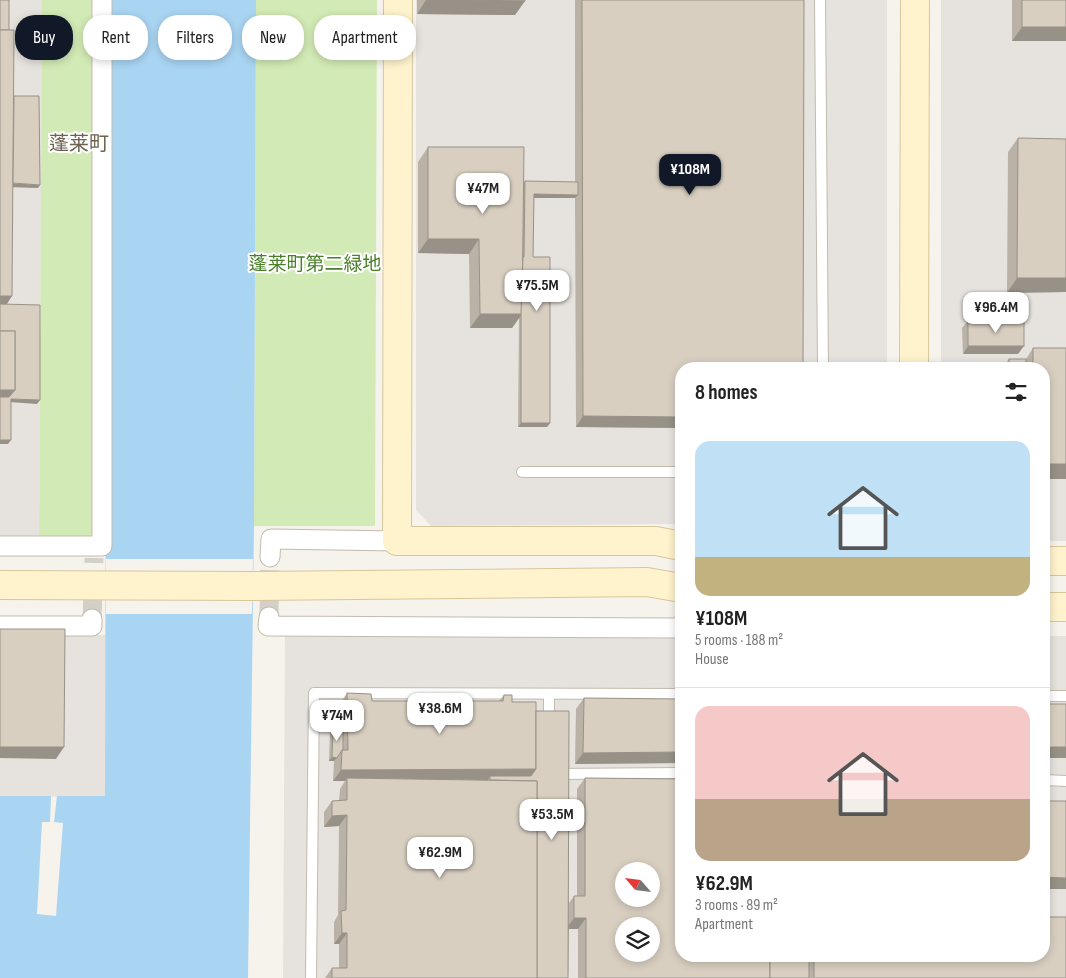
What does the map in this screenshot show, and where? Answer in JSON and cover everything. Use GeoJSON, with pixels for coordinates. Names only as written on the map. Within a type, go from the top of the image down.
{"type":"FeatureCollection","features":[{"type":"Feature","properties":{"kind":"street"},"geometry":{"type":"LineString","coordinates":[[0,546],[93,552],[102,546],[102,0]]}},
{"type":"Feature","properties":{"kind":"street"},"geometry":{"type":"LineString","coordinates":[[397,541],[398,0]]}},
{"type":"Feature","properties":{"kind":"street"},"geometry":{"type":"LineString","coordinates":[[914,362],[915,0]]}},
{"type":"Feature","properties":{"kind":"street"},"geometry":{"type":"LineString","coordinates":[[270,557],[271,539],[656,541],[675,545]]}},
{"type":"Feature","properties":{"kind":"street"},"geometry":{"type":"LineString","coordinates":[[1050,561],[1066,562]]}},
{"type":"Feature","properties":{"kind":"street"},"geometry":{"type":"LineString","coordinates":[[0,585],[253,586],[646,582],[675,578]]}},
{"type":"Feature","properties":{"kind":"street"},"geometry":{"type":"LineString","coordinates":[[646,582],[675,587]]}},
{"type":"Feature","properties":{"kind":"street"},"geometry":{"type":"LineString","coordinates":[[1050,607],[1066,607]]}},
{"type":"Feature","properties":{"kind":"street"},"geometry":{"type":"LineString","coordinates":[[269,617],[268,626],[675,628]]}},
{"type":"Feature","properties":{"kind":"street"},"geometry":{"type":"LineString","coordinates":[[0,626],[92,626],[92,619]]}},
{"type":"Feature","properties":{"kind":"lane"},"geometry":{"type":"LineString","coordinates":[[820,0],[823,362]]}},
{"type":"Feature","properties":{"kind":"lane"},"geometry":{"type":"LineString","coordinates":[[522,472],[675,472]]}},
{"type":"Feature","properties":{"kind":"lane"},"geometry":{"type":"LineString","coordinates":[[311,978],[314,693],[675,694]]}},
{"type":"Feature","properties":{"kind":"lane"},"geometry":{"type":"LineString","coordinates":[[549,694],[549,738]]}},
{"type":"Feature","properties":{"kind":"lane"},"geometry":{"type":"LineString","coordinates":[[1050,696],[1066,696]]}},
{"type":"Feature","properties":{"kind":"lane"},"geometry":{"type":"LineString","coordinates":[[549,774],[675,774]]}},
{"type":"Feature","properties":{"kind":"lane"},"geometry":{"type":"LineString","coordinates":[[1050,780],[1066,781]]}},
{"type":"Feature","properties":{"kind":"shaded area"},"geometry":{"type":"Polygon","coordinates":[[[0,0],[42,0],[42,15],[15,15],[15,60],[42,60],[39,538],[0,538],[0,0]]]}},
{"type":"Feature","properties":{"kind":"shaded area"},"geometry":{"type":"Polygon","coordinates":[[[416,0],[887,0],[887,362],[675,362],[675,524],[431,526],[416,510],[416,0]]]}},
{"type":"Feature","properties":{"kind":"shaded area"},"geometry":{"type":"Polygon","coordinates":[[[941,0],[1066,0],[1066,541],[1050,541],[1050,362],[941,362],[941,0]]]}},
{"type":"Feature","properties":{"kind":"shaded area"},"geometry":{"type":"Polygon","coordinates":[[[285,634],[675,635],[675,962],[1050,962],[1050,636],[1066,636],[1066,978],[283,978],[285,634]]]}},
{"type":"Feature","properties":{"kind":"shaded area"},"geometry":{"type":"Polygon","coordinates":[[[0,635],[106,635],[105,797],[0,796],[0,635]]]}},
{"type":"Feature","properties":{"kind":"green space"},"geometry":{"type":"Polygon","coordinates":[[[42,0],[95,0],[95,15],[83,15],[83,60],[95,60],[94,530],[91,537],[39,538],[42,60],[73,60],[73,15],[42,15],[42,0]]]}},
{"type":"Feature","properties":{"kind":"green space","name":"蓬莱町第二緑地"},"geometry":{"type":"Polygon","coordinates":[[[256,0],[377,0],[377,15],[314,15],[314,60],[377,60],[375,526],[254,526],[256,60],[304,60],[304,15],[256,15],[256,0]]]}},
{"type":"Feature","properties":{"kind":"water"},"geometry":{"type":"Polygon","coordinates":[[[107,0],[256,0],[256,15],[242,15],[242,60],[256,60],[254,526],[248,978],[0,978],[0,796],[51,796],[50,822],[42,822],[37,914],[56,916],[63,823],[54,822],[57,796],[105,796],[107,60],[148,60],[148,15],[107,15],[107,0]]]}},
{"type":"Feature","properties":{"kind":"pier"},"geometry":{"type":"Polygon","coordinates":[[[106,559],[253,559],[252,614],[106,614],[106,559]]]}},
{"type":"Feature","properties":{"kind":"building"},"geometry":{"type":"Polygon","coordinates":[[[0,0],[9,0],[9,30],[0,30],[0,0]]]}},
{"type":"Feature","properties":{"kind":"building"},"geometry":{"type":"Polygon","coordinates":[[[463,0],[525,0],[525,1],[463,0]]]}},
{"type":"Feature","properties":{"kind":"building"},"geometry":{"type":"Polygon","coordinates":[[[582,0],[804,0],[803,362],[675,362],[675,417],[583,416],[582,0]]]}},
{"type":"Feature","properties":{"kind":"building"},"geometry":{"type":"Polygon","coordinates":[[[1022,0],[1066,0],[1066,27],[1022,27],[1022,0]]]}},
{"type":"Feature","properties":{"kind":"building"},"geometry":{"type":"Polygon","coordinates":[[[0,30],[14,30],[12,296],[0,296],[0,30]]]}},
{"type":"Feature","properties":{"kind":"building"},"geometry":{"type":"Polygon","coordinates":[[[14,96],[39,96],[40,185],[13,183],[14,96]]]}},
{"type":"Feature","properties":{"kind":"building"},"geometry":{"type":"Polygon","coordinates":[[[1018,138],[1066,139],[1066,278],[1017,278],[1018,138]]]}},
{"type":"Feature","properties":{"kind":"building"},"geometry":{"type":"Polygon","coordinates":[[[428,147],[524,147],[522,314],[480,314],[479,239],[428,239],[428,147]]]}},
{"type":"Feature","properties":{"kind":"building"},"geometry":{"type":"Polygon","coordinates":[[[525,181],[578,182],[578,195],[534,194],[533,257],[550,257],[550,423],[521,423],[521,314],[525,181]]]}},
{"type":"Feature","properties":{"kind":"building"},"geometry":{"type":"Polygon","coordinates":[[[0,304],[40,305],[40,400],[11,399],[11,440],[0,440],[0,397],[9,397],[15,390],[15,331],[0,331],[0,304]]]}},
{"type":"Feature","properties":{"kind":"building"},"geometry":{"type":"Polygon","coordinates":[[[968,321],[1024,321],[1024,346],[968,346],[968,321]]]}},
{"type":"Feature","properties":{"kind":"building"},"geometry":{"type":"Polygon","coordinates":[[[0,331],[15,331],[15,390],[0,390],[0,331]]]}},
{"type":"Feature","properties":{"kind":"building"},"geometry":{"type":"Polygon","coordinates":[[[1033,348],[1066,348],[1066,464],[1050,464],[1050,362],[1033,362],[1033,348]]]}},
{"type":"Feature","properties":{"kind":"building"},"geometry":{"type":"Polygon","coordinates":[[[1009,359],[1026,359],[1026,362],[1009,362],[1009,359]]]}},
{"type":"Feature","properties":{"kind":"building"},"geometry":{"type":"Polygon","coordinates":[[[0,629],[65,629],[64,747],[0,747],[0,629]]]}},
{"type":"Feature","properties":{"kind":"building"},"geometry":{"type":"Polygon","coordinates":[[[347,693],[371,694],[372,701],[503,701],[504,695],[512,695],[512,702],[536,702],[536,769],[341,770],[342,750],[348,750],[347,693]]]}},
{"type":"Feature","properties":{"kind":"building"},"geometry":{"type":"Polygon","coordinates":[[[584,698],[675,699],[675,752],[583,753],[584,698]]]}},
{"type":"Feature","properties":{"kind":"building"},"geometry":{"type":"Polygon","coordinates":[[[1050,704],[1066,704],[1066,747],[1050,747],[1050,704]]]}},
{"type":"Feature","properties":{"kind":"building"},"geometry":{"type":"Polygon","coordinates":[[[536,711],[569,711],[568,978],[537,978],[537,781],[490,780],[490,776],[531,776],[536,769],[536,711]]]}},
{"type":"Feature","properties":{"kind":"building"},"geometry":{"type":"Polygon","coordinates":[[[343,727],[343,750],[337,758],[332,757],[333,728],[343,727]]]}},
{"type":"Feature","properties":{"kind":"building"},"geometry":{"type":"Polygon","coordinates":[[[347,778],[537,781],[537,978],[332,978],[332,968],[347,968],[347,933],[342,933],[341,911],[346,910],[347,815],[332,816],[332,801],[347,800],[347,778]]]}},
{"type":"Feature","properties":{"kind":"building"},"geometry":{"type":"Polygon","coordinates":[[[585,778],[675,779],[675,962],[770,962],[770,978],[586,978],[586,918],[574,918],[574,896],[585,896],[585,778]]]}},
{"type":"Feature","properties":{"kind":"building"},"geometry":{"type":"Polygon","coordinates":[[[1050,801],[1066,801],[1066,878],[1050,877],[1050,801]]]}},
{"type":"Feature","properties":{"kind":"building"},"geometry":{"type":"Polygon","coordinates":[[[1050,917],[1066,917],[1066,978],[814,978],[814,962],[1050,962],[1050,917]]]}},
{"type":"Feature","properties":{"kind":"building"},"geometry":{"type":"Polygon","coordinates":[[[770,962],[809,962],[809,978],[770,978],[770,962]]]}},
{"type":"Feature","properties":{"kind":"tunnel"},"geometry":{"type":"LineString","coordinates":[[269,617],[270,557]]}},
{"type":"Feature","properties":{"kind":"tunnel"},"geometry":{"type":"LineString","coordinates":[[92,619],[94,558]]}},
{"type":"Feature","properties":{"kind":"district","name":"蓬莱町"},"geometry":{"type":"Point","coordinates":[79,143]}}]}
